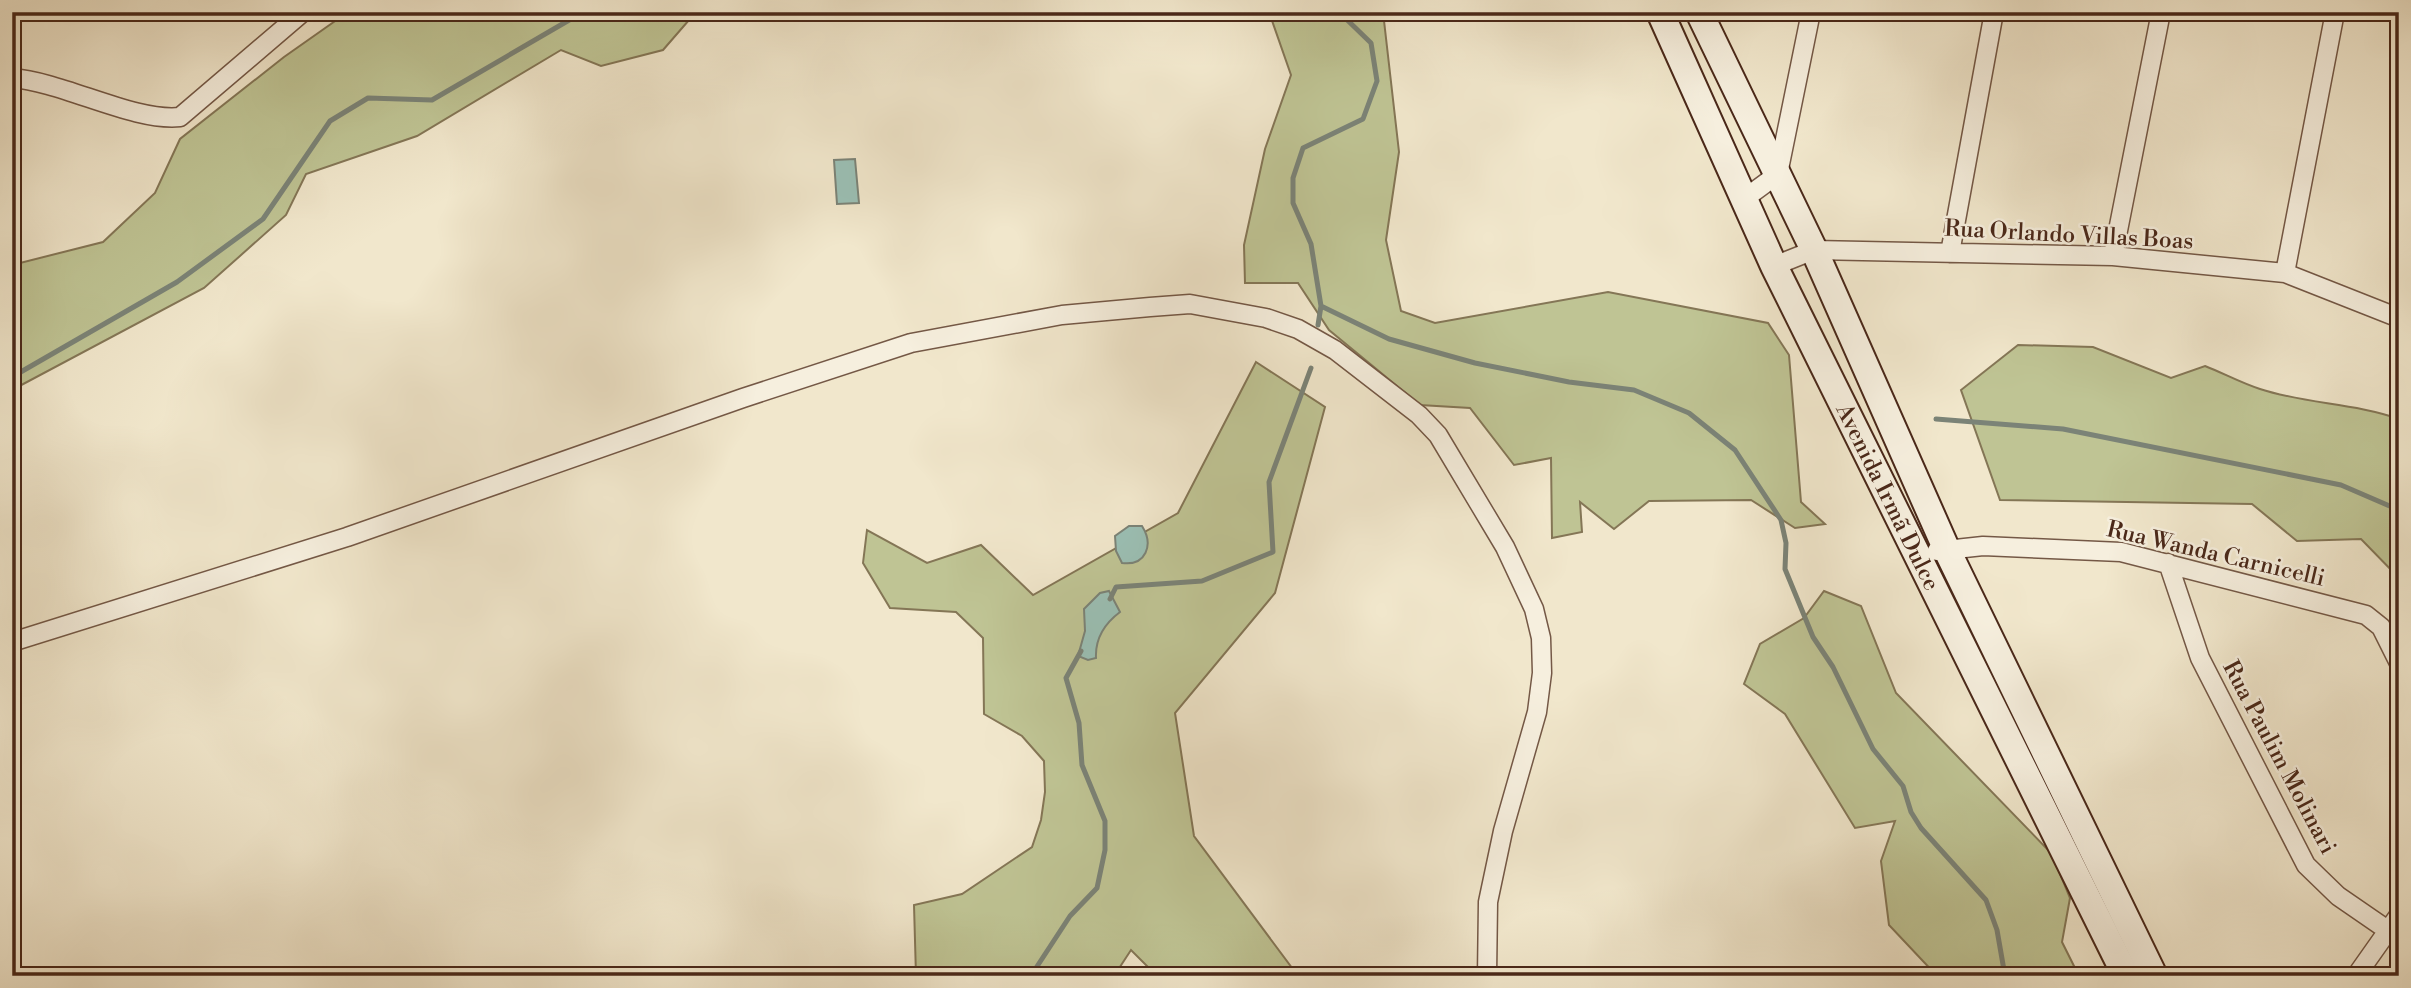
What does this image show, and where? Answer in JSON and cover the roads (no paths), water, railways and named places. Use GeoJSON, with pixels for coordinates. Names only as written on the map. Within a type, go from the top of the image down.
{"type":"FeatureCollection","features":[{"type":"Feature","properties":{"kind":"street"},"geometry":{"type":"LineString","coordinates":[[12,78],[41,82],[158,117],[180,117],[303,12]]}},
{"type":"Feature","properties":{"kind":"street","name":"Avenida Irmã Dulce"},"geometry":{"type":"LineString","coordinates":[[1660,12],[1774,266],[1919,556],[2145,975]]}},
{"type":"Feature","properties":{"kind":"street","name":"Avenida Irmã Dulce"},"geometry":{"type":"LineString","coordinates":[[1699,12],[1814,250],[1946,548],[2145,975]]}},
{"type":"Feature","properties":{"kind":"street"},"geometry":{"type":"LineString","coordinates":[[1744,200],[1778,174],[1811,12]]}},
{"type":"Feature","properties":{"kind":"street"},"geometry":{"type":"LineString","coordinates":[[1950,253],[1994,12]]}},
{"type":"Feature","properties":{"kind":"street"},"geometry":{"type":"LineString","coordinates":[[2113,256],[2161,12]]}},
{"type":"Feature","properties":{"kind":"street"},"geometry":{"type":"LineString","coordinates":[[2285,273],[2334,12]]}},
{"type":"Feature","properties":{"kind":"street","name":"Rua Orlando Villas Boas"},"geometry":{"type":"LineString","coordinates":[[1774,266],[1814,250],[2113,256],[2285,273],[2399,318]]}},
{"type":"Feature","properties":{"kind":"street"},"geometry":{"type":"LineString","coordinates":[[12,642],[347,537],[717,407],[911,343],[1062,315],[1190,304],[1266,318],[1298,329],[1366,371],[1438,435],[1506,548],[1534,609],[1541,638],[1540,686],[1536,712],[1503,831],[1488,902],[1487,976]]}},
{"type":"Feature","properties":{"kind":"street","name":"Rua Wanda Carnicelli"},"geometry":{"type":"LineString","coordinates":[[1919,556],[1946,548],[2043,546],[2120,552],[2356,611],[2381,627],[2399,663]]}},
{"type":"Feature","properties":{"kind":"street","name":"Rua Paulim Molinari"},"geometry":{"type":"LineString","coordinates":[[2168,563],[2200,658],[2296,847],[2322,881],[2393,934]]}},
{"type":"Feature","properties":{"kind":"street"},"geometry":{"type":"LineString","coordinates":[[2356,976],[2393,934],[2399,915]]}},
{"type":"Feature","properties":{"kind":"water"},"geometry":{"type":"Polygon","coordinates":[[[855,159],[859,203],[837,204],[834,160],[855,159]]]}},
{"type":"Feature","properties":{"kind":"water"},"geometry":{"type":"Polygon","coordinates":[[[1129,526],[1142,526],[1146,533],[1146,553],[1137,561],[1122,563],[1116,551],[1115,536],[1129,526]]]}},
{"type":"Feature","properties":{"kind":"water"},"geometry":{"type":"Polygon","coordinates":[[[1109,591],[1120,612],[1109,621],[1102,632],[1097,644],[1096,658],[1088,660],[1078,656],[1085,631],[1084,609],[1100,593],[1109,591]]]}},
{"type":"Feature","properties":{"kind":"waterway"},"geometry":{"type":"LineString","coordinates":[[12,377],[177,282],[263,219],[330,121],[368,98],[432,100],[583,12]]}},
{"type":"Feature","properties":{"kind":"waterway"},"geometry":{"type":"LineString","coordinates":[[1318,325],[1321,306],[1311,244],[1293,203],[1293,178],[1303,148],[1363,119],[1377,81],[1371,43],[1339,12]]}},
{"type":"Feature","properties":{"kind":"waterway"},"geometry":{"type":"LineString","coordinates":[[1321,306],[1389,339],[1475,363],[1569,382],[1634,390],[1689,413],[1735,450],[1781,520],[1786,543],[1785,569],[1813,637],[1833,667],[1873,749],[1903,786],[1911,812],[1921,828],[1986,900],[1997,930],[2005,976]]}},
{"type":"Feature","properties":{"kind":"waterway"},"geometry":{"type":"LineString","coordinates":[[1110,599],[1116,587],[1202,581],[1273,552],[1269,482],[1311,368]]}},
{"type":"Feature","properties":{"kind":"waterway"},"geometry":{"type":"LineString","coordinates":[[1936,419],[2063,429],[2341,485],[2399,510]]}},
{"type":"Feature","properties":{"kind":"waterway"},"geometry":{"type":"LineString","coordinates":[[1036,976],[1036,968],[1070,916],[1097,888],[1105,850],[1105,821],[1082,765],[1079,723],[1066,678],[1081,651]]}}]}
